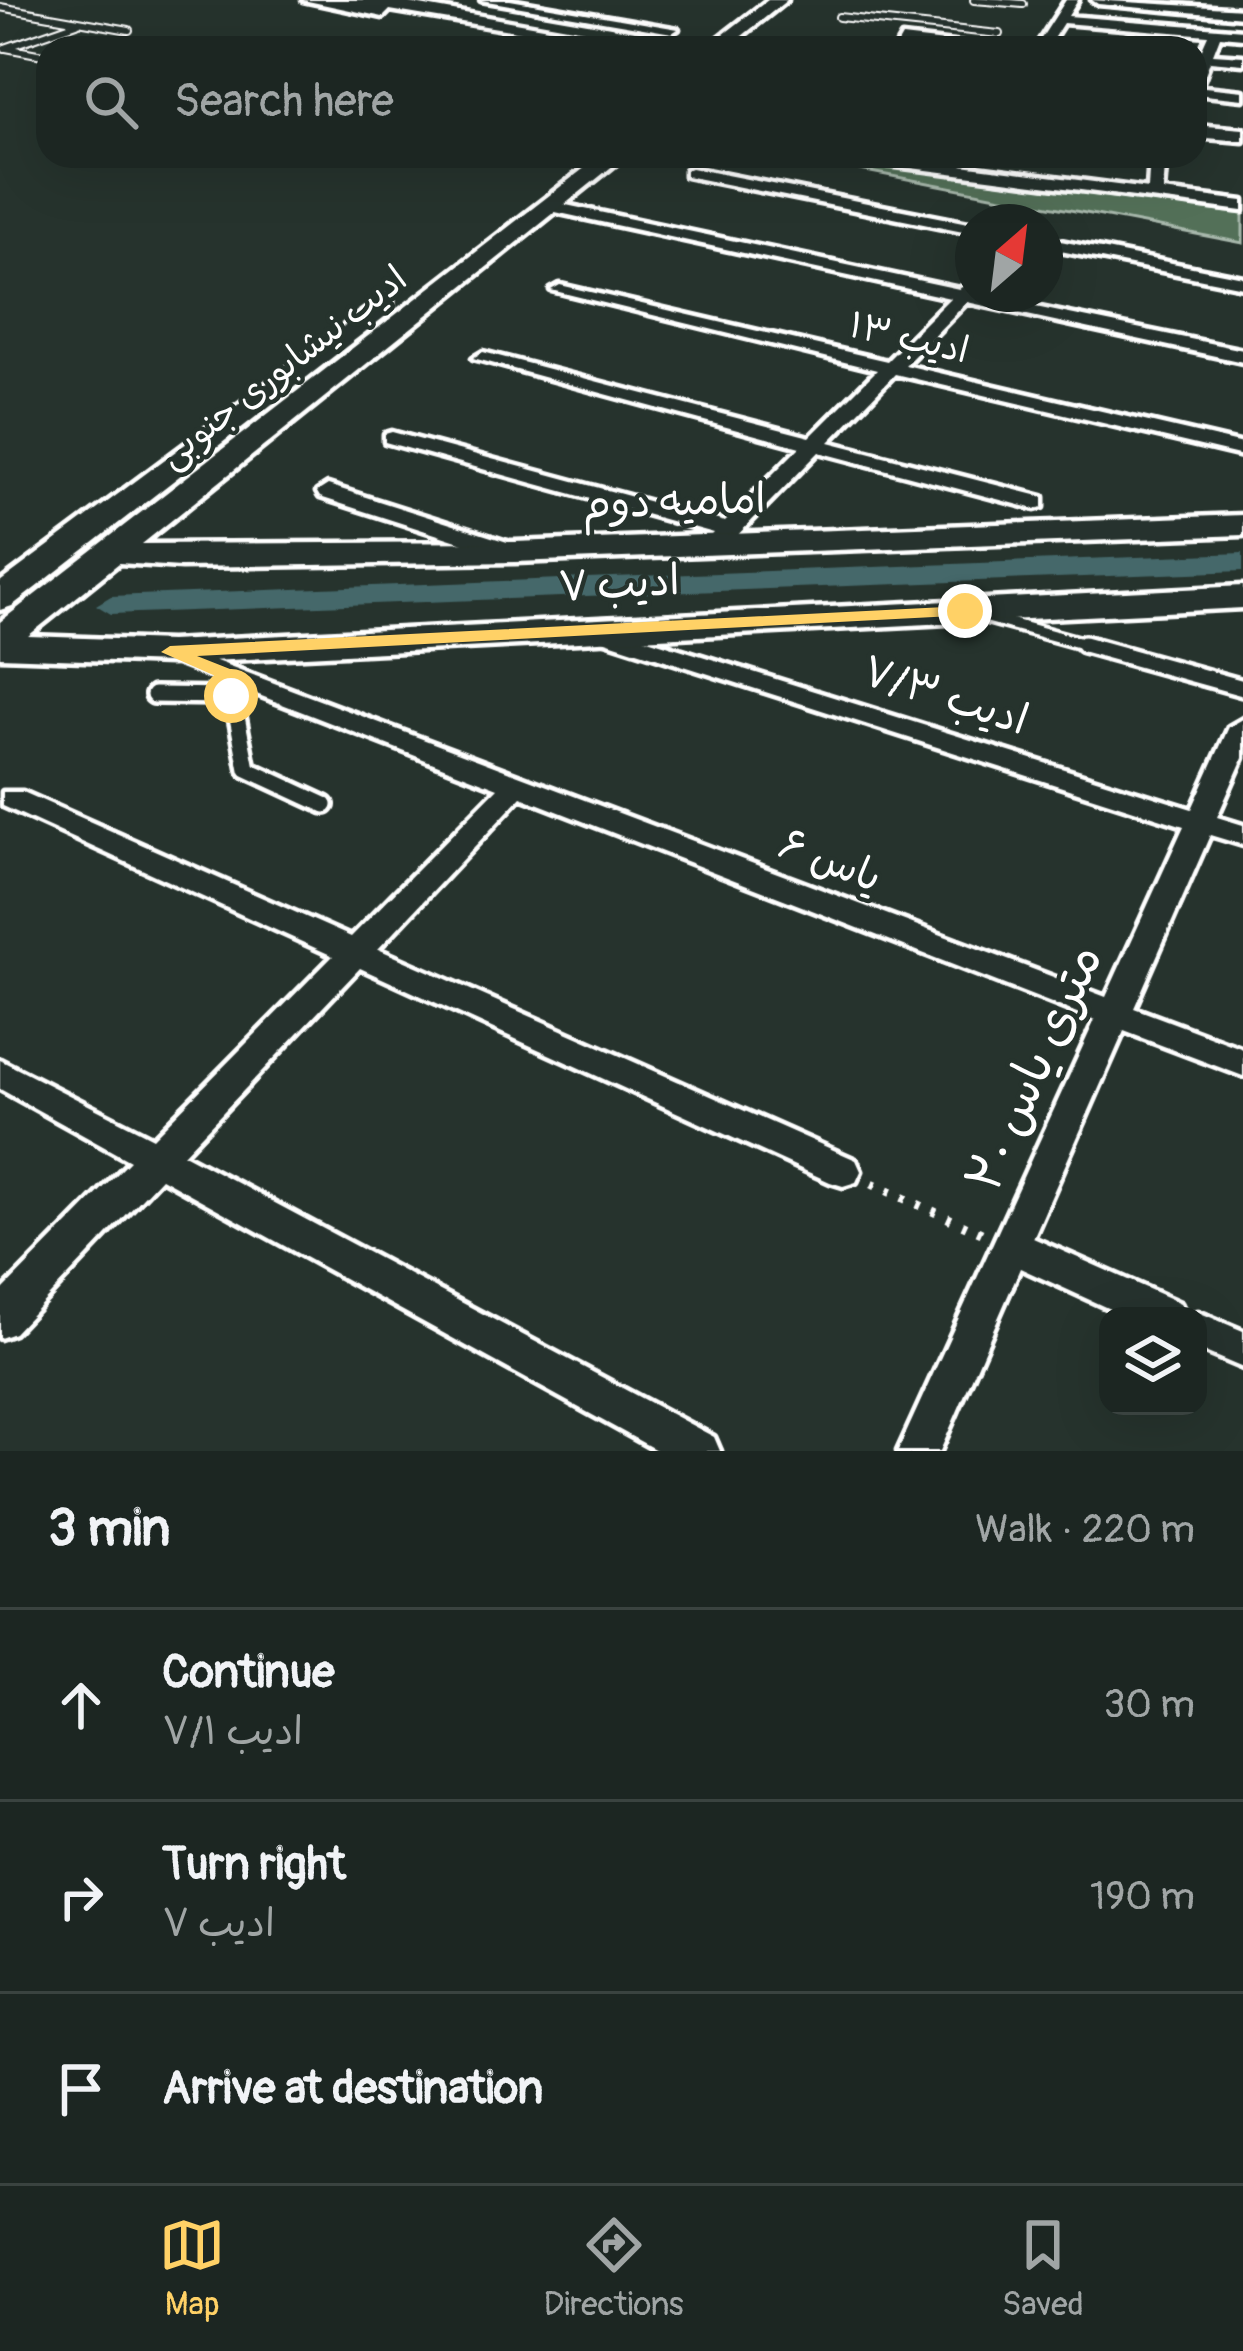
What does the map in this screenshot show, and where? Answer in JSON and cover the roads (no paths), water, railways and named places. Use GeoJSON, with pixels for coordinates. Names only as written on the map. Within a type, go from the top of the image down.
{"type":"FeatureCollection","features":[{"type":"Feature","properties":{"kind":"main road"},"geometry":{"type":"LineString","coordinates":[[311,0],[526,36]]}},
{"type":"Feature","properties":{"kind":"main road"},"geometry":{"type":"LineString","coordinates":[[361,0],[579,36]]}},
{"type":"Feature","properties":{"kind":"main road"},"geometry":{"type":"LineString","coordinates":[[745,36],[779,0]]}},
{"type":"Feature","properties":{"kind":"main road"},"geometry":{"type":"LineString","coordinates":[[750,36],[802,0]]}},
{"type":"Feature","properties":{"kind":"main road"},"geometry":{"type":"LineString","coordinates":[[1207,123],[1243,126]]}},
{"type":"Feature","properties":{"kind":"main road"},"geometry":{"type":"LineString","coordinates":[[1207,132],[1243,135]]}},
{"type":"Feature","properties":{"kind":"main road","name":"ادیب نیشابوری جنوبی"},"geometry":{"type":"LineString","coordinates":[[0,599],[562,168]]}},
{"type":"Feature","properties":{"kind":"main road","name":"ادیب نیشابوری جنوبی"},"geometry":{"type":"LineString","coordinates":[[0,643],[108,552],[599,168]]}},
{"type":"Feature","properties":{"kind":"main road","name":"امامیه دوم"},"geometry":{"type":"LineString","coordinates":[[108,552],[181,557],[514,552],[722,538],[1243,525]]}},
{"type":"Feature","properties":{"kind":"main road","name":"ادیب ۷"},"geometry":{"type":"LineString","coordinates":[[0,643],[170,652],[1243,597]]}},
{"type":"Feature","properties":{"kind":"street"},"geometry":{"type":"LineString","coordinates":[[487,0],[672,29]]}},
{"type":"Feature","properties":{"kind":"street"},"geometry":{"type":"LineString","coordinates":[[571,13],[599,0]]}},
{"type":"Feature","properties":{"kind":"street"},"geometry":{"type":"LineString","coordinates":[[1050,36],[1072,0]]}},
{"type":"Feature","properties":{"kind":"street"},"geometry":{"type":"LineString","coordinates":[[1097,0],[1191,4],[1243,13]]}},
{"type":"Feature","properties":{"kind":"street"},"geometry":{"type":"LineString","coordinates":[[1062,19],[1243,34]]}},
{"type":"Feature","properties":{"kind":"street"},"geometry":{"type":"LineString","coordinates":[[907,36],[917,25]]}},
{"type":"Feature","properties":{"kind":"street"},"geometry":{"type":"LineString","coordinates":[[1207,45],[1215,32]]}},
{"type":"Feature","properties":{"kind":"street"},"geometry":{"type":"LineString","coordinates":[[1207,57],[1243,60]]}},
{"type":"Feature","properties":{"kind":"street"},"geometry":{"type":"LineString","coordinates":[[1207,88],[1243,95]]}},
{"type":"Feature","properties":{"kind":"street"},"geometry":{"type":"LineString","coordinates":[[960,168],[1243,206]]}},
{"type":"Feature","properties":{"kind":"street"},"geometry":{"type":"LineString","coordinates":[[1155,195],[1157,168]]}},
{"type":"Feature","properties":{"kind":"street"},"geometry":{"type":"LineString","coordinates":[[691,173],[955,225]]}},
{"type":"Feature","properties":{"kind":"street"},"geometry":{"type":"LineString","coordinates":[[552,207],[955,288]]}},
{"type":"Feature","properties":{"kind":"street"},"geometry":{"type":"LineString","coordinates":[[1063,247],[1243,282]]}},
{"type":"Feature","properties":{"kind":"street","name":"ادیب ۱۳"},"geometry":{"type":"LineString","coordinates":[[560,290],[1243,450]]}},
{"type":"Feature","properties":{"kind":"street"},"geometry":{"type":"LineString","coordinates":[[392,438],[722,538],[955,304]]}},
{"type":"Feature","properties":{"kind":"street"},"geometry":{"type":"LineString","coordinates":[[1057,312],[1243,356]]}},
{"type":"Feature","properties":{"kind":"street"},"geometry":{"type":"LineString","coordinates":[[483,358],[1035,502]]}},
{"type":"Feature","properties":{"kind":"street"},"geometry":{"type":"LineString","coordinates":[[328,492],[514,552]]}},
{"type":"Feature","properties":{"kind":"street","name":"ادیب ۷/۳"},"geometry":{"type":"LineString","coordinates":[[596,630],[1243,835]]}},
{"type":"Feature","properties":{"kind":"street","name":"یاس ۶"},"geometry":{"type":"LineString","coordinates":[[170,652],[230,686],[516,786],[1243,1063]]}},
{"type":"Feature","properties":{"kind":"street","name":"۲۰ متری یاس"},"geometry":{"type":"LineString","coordinates":[[919,1451],[1243,727]]}},
{"type":"Feature","properties":{"kind":"street"},"geometry":{"type":"LineString","coordinates":[[0,1320],[516,786]]}},
{"type":"Feature","properties":{"kind":"street"},"geometry":{"type":"LineString","coordinates":[[14,800],[843,1171]]}},
{"type":"Feature","properties":{"kind":"street"},"geometry":{"type":"LineString","coordinates":[[0,1073],[699,1451]]}},
{"type":"Feature","properties":{"kind":"street"},"geometry":{"type":"LineString","coordinates":[[1011,1246],[1146,1307]]}},
{"type":"Feature","properties":{"kind":"street"},"geometry":{"type":"LineString","coordinates":[[1207,1334],[1243,1350]]}},
{"type":"Feature","properties":{"kind":"lane"},"geometry":{"type":"LineString","coordinates":[[974,0],[1023,4]]}},
{"type":"Feature","properties":{"kind":"lane"},"geometry":{"type":"LineString","coordinates":[[0,7],[129,30]]}},
{"type":"Feature","properties":{"kind":"lane"},"geometry":{"type":"LineString","coordinates":[[839,16],[999,34]]}},
{"type":"Feature","properties":{"kind":"lane"},"geometry":{"type":"LineString","coordinates":[[38,36],[82,22]]}},
{"type":"Feature","properties":{"kind":"lane"},"geometry":{"type":"LineString","coordinates":[[3,47],[36,37]]}},
{"type":"Feature","properties":{"kind":"lane"},"geometry":{"type":"LineString","coordinates":[[3,47],[36,54]]}},
{"type":"Feature","properties":{"kind":"lane"},"geometry":{"type":"LineString","coordinates":[[965,611],[1243,688]]}},
{"type":"Feature","properties":{"kind":"lane"},"geometry":{"type":"LineString","coordinates":[[154,695],[230,686],[247,769],[325,805]]}},
{"type":"Feature","properties":{"kind":"waterway"},"geometry":{"type":"LineString","coordinates":[[111,605],[1243,562]]}}]}
